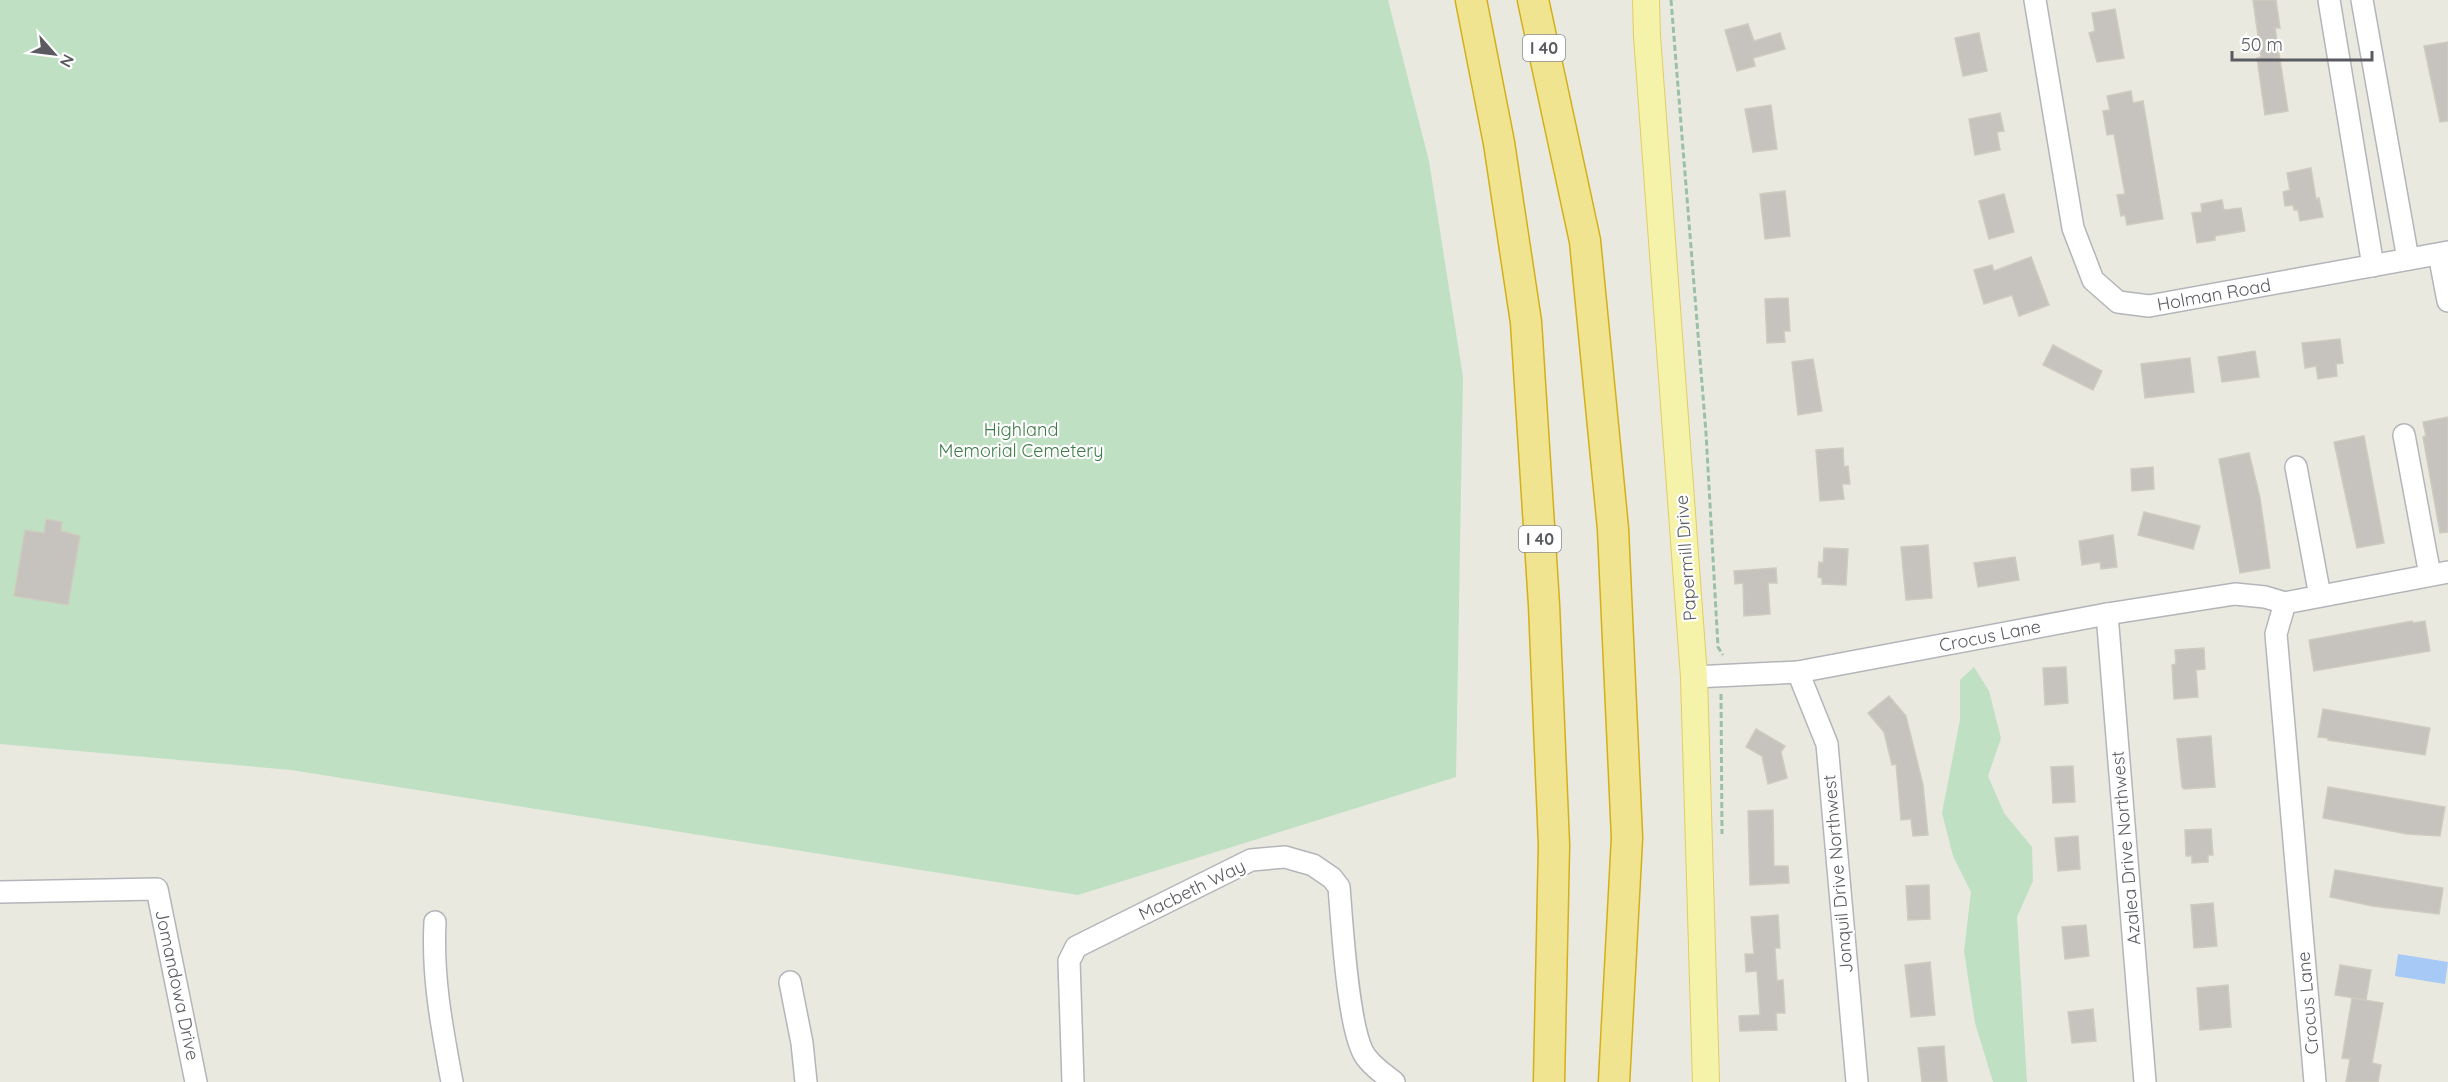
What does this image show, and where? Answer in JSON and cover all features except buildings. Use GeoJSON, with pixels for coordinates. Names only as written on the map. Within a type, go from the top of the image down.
{"type":"FeatureCollection","features":[{"type":"Feature","properties":{"kind":"highway","name":"I 40"},"geometry":{"type":"LineString","coordinates":[[1471,0],[1499,143],[1526,322],[1544,605],[1554,845],[1549,1082]]}},
{"type":"Feature","properties":{"kind":"highway","name":"I 40"},"geometry":{"type":"LineString","coordinates":[[1533,0],[1585,241],[1612,529],[1627,838],[1614,1082]]}},
{"type":"Feature","properties":{"kind":"highway"},"geometry":{"type":"LineString","coordinates":[[1547,0],[1554,95]]}},
{"type":"Feature","properties":{"kind":"main road","name":"Papermill Drive"},"geometry":{"type":"LineString","coordinates":[[1640,0],[1647,36]]}},
{"type":"Feature","properties":{"kind":"main road","name":"Papermill Drive"},"geometry":{"type":"LineString","coordinates":[[1646,0],[1694,677],[1706,1082]]}},
{"type":"Feature","properties":{"kind":"street","name":"Holman Road"},"geometry":{"type":"LineString","coordinates":[[2035,0],[2073,228],[2093,280],[2118,302],[2148,306],[2444,253]]}},
{"type":"Feature","properties":{"kind":"street"},"geometry":{"type":"LineString","coordinates":[[2329,0],[2373,266]]}},
{"type":"Feature","properties":{"kind":"street"},"geometry":{"type":"LineString","coordinates":[[2362,0],[2408,260]]}},
{"type":"Feature","properties":{"kind":"street"},"geometry":{"type":"LineString","coordinates":[[2444,253],[2448,302]]}},
{"type":"Feature","properties":{"kind":"street"},"geometry":{"type":"LineString","coordinates":[[2404,435],[2439,573]]}},
{"type":"Feature","properties":{"kind":"street"},"geometry":{"type":"LineString","coordinates":[[2296,467],[2320,596]]}},
{"type":"Feature","properties":{"kind":"street","name":"Crocus Lane"},"geometry":{"type":"LineString","coordinates":[[1694,677],[1798,672],[2107,614],[2235,594],[2265,597],[2285,603],[2439,573]]}},
{"type":"Feature","properties":{"kind":"street","name":"Crocus Lane"},"geometry":{"type":"LineString","coordinates":[[2285,603],[2276,634],[2315,1082]]}},
{"type":"Feature","properties":{"kind":"street","name":"Azalea Drive Northwest"},"geometry":{"type":"LineString","coordinates":[[2107,614],[2145,1082]]}},
{"type":"Feature","properties":{"kind":"street","name":"Jonquil Drive Northwest"},"geometry":{"type":"LineString","coordinates":[[1798,672],[1827,744],[1857,1082]]}},
{"type":"Feature","properties":{"kind":"street","name":"Macbeth Way"},"geometry":{"type":"LineString","coordinates":[[1073,1082],[1069,961],[1076,947],[1251,860],[1285,857],[1313,865],[1332,878],[1339,887],[1351,1007],[1360,1047],[1366,1058],[1394,1082]]}},
{"type":"Feature","properties":{"kind":"street","name":"Jomandowa Drive"},"geometry":{"type":"LineString","coordinates":[[0,892],[157,889],[196,1082]]}},
{"type":"Feature","properties":{"kind":"street"},"geometry":{"type":"LineString","coordinates":[[435,922],[434,956],[437,1003],[452,1082]]}},
{"type":"Feature","properties":{"kind":"street"},"geometry":{"type":"LineString","coordinates":[[790,982],[802,1043],[806,1082]]}},
{"type":"Feature","properties":{"kind":"green space","name":"Highland Memorial Cemetery"},"geometry":{"type":"Polygon","coordinates":[[[0,0],[1388,0],[1429,161],[1463,377],[1456,777],[1078,895],[291,770],[0,744],[0,0]]]}},
{"type":"Feature","properties":{"kind":"green space"},"geometry":{"type":"Polygon","coordinates":[[[1974,667],[1989,691],[2001,738],[1988,776],[2004,813],[2032,847],[2033,881],[2017,917],[2027,1082],[1993,1082],[1975,1023],[1964,951],[1971,892],[1953,856],[1942,813],[1960,720],[1960,680],[1974,667]]]}},
{"type":"Feature","properties":{"kind":"water"},"geometry":{"type":"Polygon","coordinates":[[[2398,954],[2448,962],[2445,984],[2395,976],[2398,954]]]}}]}
